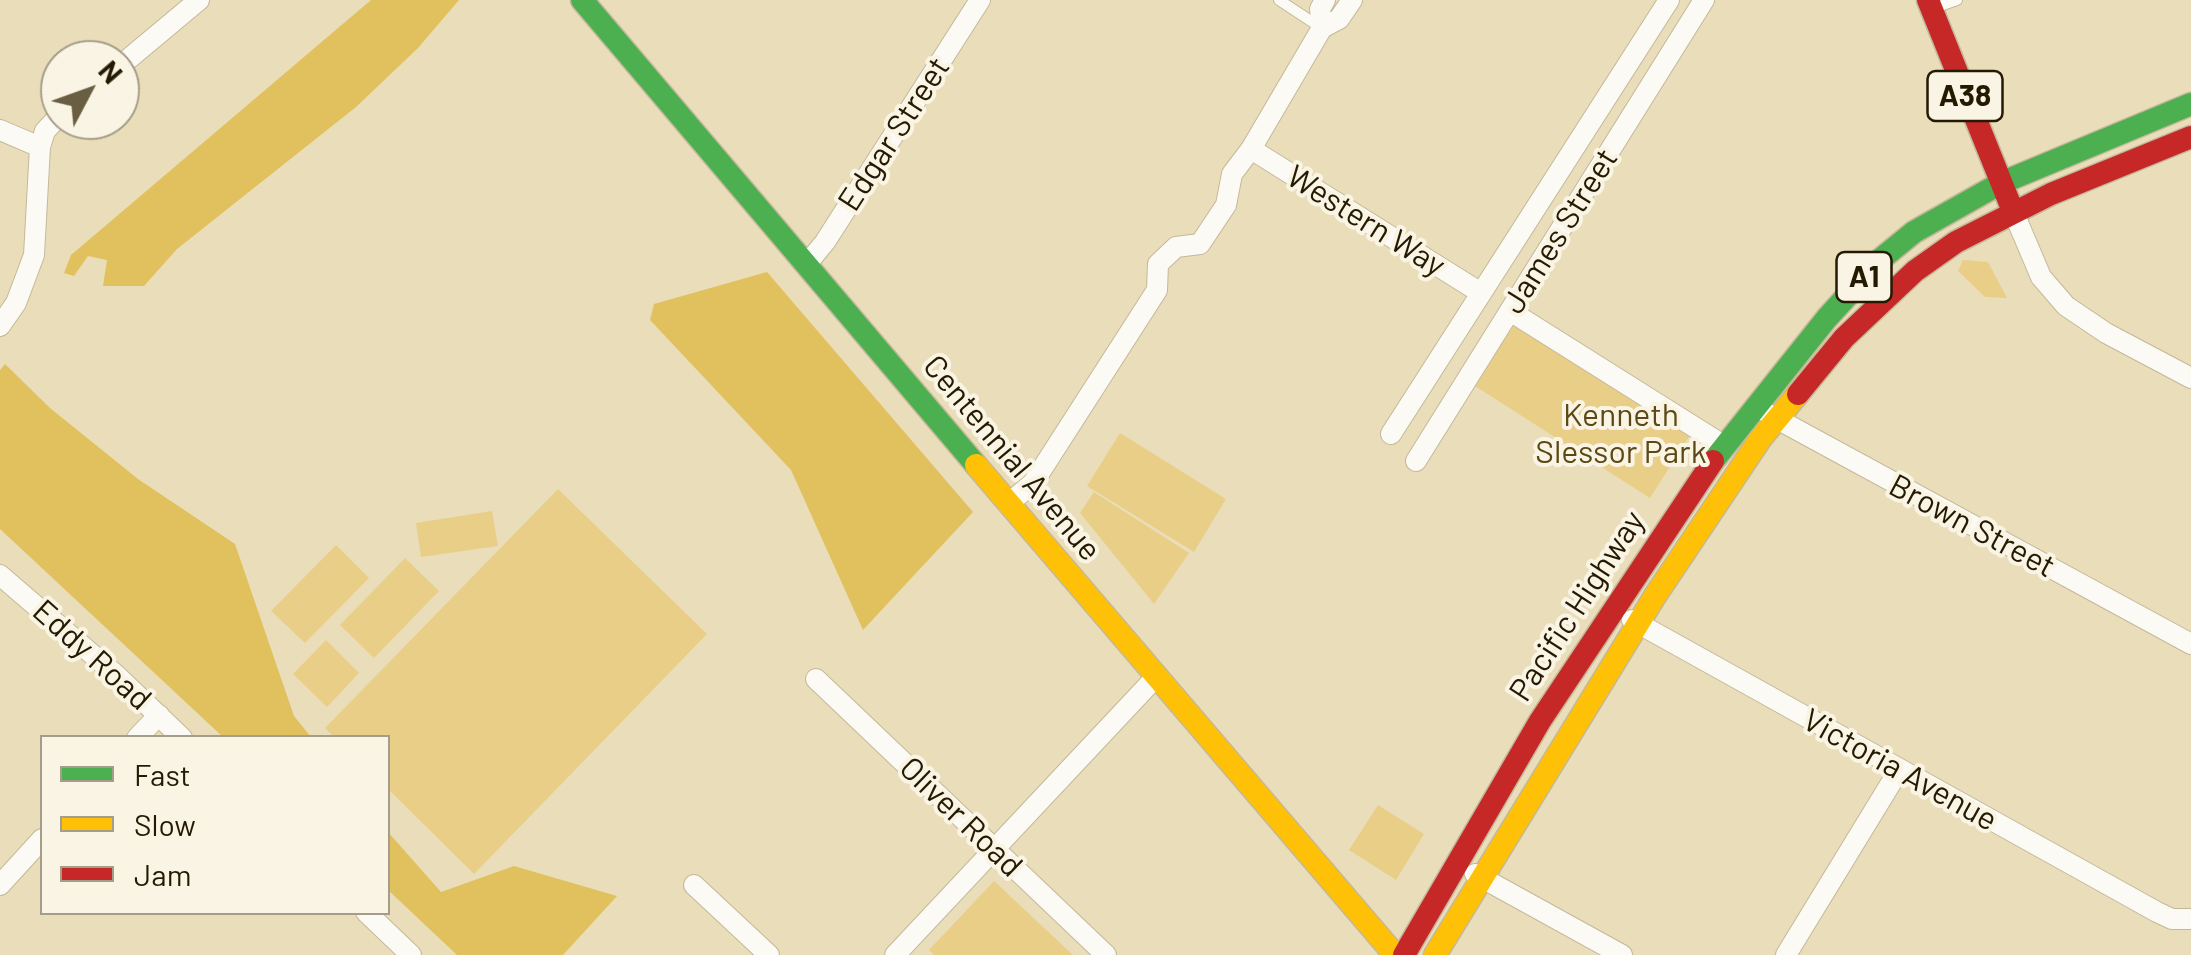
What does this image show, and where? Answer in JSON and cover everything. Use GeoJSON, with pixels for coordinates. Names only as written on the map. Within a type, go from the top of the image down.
{"type":"FeatureCollection","features":[{"type":"Feature","properties":{"kind":"main road","name":"Centennial Avenue"},"geometry":{"type":"LineString","coordinates":[[582,0],[1155,678],[1396,955]]}},
{"type":"Feature","properties":{"kind":"main road","name":"A38"},"geometry":{"type":"LineString","coordinates":[[1929,4],[2013,212]]}},
{"type":"Feature","properties":{"kind":"main road","name":"Pacific Highway"},"geometry":{"type":"LineString","coordinates":[[1404,955],[1455,863],[1612,609],[1724,445],[1755,403],[1881,259],[1927,224],[2001,182],[2191,104]]}},
{"type":"Feature","properties":{"kind":"main road","name":"Pacific Highway"},"geometry":{"type":"LineString","coordinates":[[1435,955],[1638,624],[1775,419],[1844,338],[1907,278],[1956,242],[2013,212],[2191,136]]}},
{"type":"Feature","properties":{"kind":"street"},"geometry":{"type":"LineString","coordinates":[[140,49],[199,0]]}},
{"type":"Feature","properties":{"kind":"street","name":"Edgar Street"},"geometry":{"type":"LineString","coordinates":[[806,265],[980,0]]}},
{"type":"Feature","properties":{"kind":"street"},"geometry":{"type":"LineString","coordinates":[[1322,28],[1320,8],[1325,0]]}},
{"type":"Feature","properties":{"kind":"street"},"geometry":{"type":"LineString","coordinates":[[1008,504],[1033,483],[1157,290],[1158,264],[1176,247],[1200,244],[1226,205],[1232,174],[1322,28],[1339,19],[1352,0]]}},
{"type":"Feature","properties":{"kind":"street","name":"James Street"},"geometry":{"type":"LineString","coordinates":[[1391,434],[1669,0]]}},
{"type":"Feature","properties":{"kind":"street","name":"James Street"},"geometry":{"type":"LineString","coordinates":[[1416,461],[1704,0]]}},
{"type":"Feature","properties":{"kind":"street"},"geometry":{"type":"LineString","coordinates":[[0,130],[40,147]]}},
{"type":"Feature","properties":{"kind":"street"},"geometry":{"type":"LineString","coordinates":[[0,326],[16,303],[34,255],[42,140]]}},
{"type":"Feature","properties":{"kind":"street","name":"Western Way"},"geometry":{"type":"LineString","coordinates":[[1250,150],[1481,293]]}},
{"type":"Feature","properties":{"kind":"street"},"geometry":{"type":"LineString","coordinates":[[2013,212],[2041,277],[2066,306],[2106,333],[2191,378]]}},
{"type":"Feature","properties":{"kind":"street"},"geometry":{"type":"LineString","coordinates":[[1510,311],[1724,445]]}},
{"type":"Feature","properties":{"kind":"street","name":"Brown Street"},"geometry":{"type":"LineString","coordinates":[[1755,403],[1775,419],[2191,644]]}},
{"type":"Feature","properties":{"kind":"street","name":"Eddy Road"},"geometry":{"type":"LineString","coordinates":[[0,575],[179,735]]}},
{"type":"Feature","properties":{"kind":"street","name":"Victoria Avenue"},"geometry":{"type":"LineString","coordinates":[[1612,609],[2157,912],[2172,919],[2191,919]]}},
{"type":"Feature","properties":{"kind":"street"},"geometry":{"type":"LineString","coordinates":[[895,955],[1155,678]]}},
{"type":"Feature","properties":{"kind":"street","name":"Oliver Road"},"geometry":{"type":"LineString","coordinates":[[816,679],[1106,955]]}},
{"type":"Feature","properties":{"kind":"street"},"geometry":{"type":"LineString","coordinates":[[140,735],[159,715]]}},
{"type":"Feature","properties":{"kind":"street"},"geometry":{"type":"LineString","coordinates":[[1786,955],[1898,770]]}},
{"type":"Feature","properties":{"kind":"street"},"geometry":{"type":"LineString","coordinates":[[0,885],[40,841]]}},
{"type":"Feature","properties":{"kind":"street"},"geometry":{"type":"LineString","coordinates":[[1455,863],[1609,952]]}},
{"type":"Feature","properties":{"kind":"street"},"geometry":{"type":"LineString","coordinates":[[694,884],[769,955]]}},
{"type":"Feature","properties":{"kind":"street"},"geometry":{"type":"LineString","coordinates":[[369,915],[411,955]]}},
{"type":"Feature","properties":{"kind":"lane"},"geometry":{"type":"LineString","coordinates":[[1279,0],[1322,28]]}},
{"type":"Feature","properties":{"kind":"lane"},"geometry":{"type":"LineString","coordinates":[[1929,4],[1957,0]]}},
{"type":"Feature","properties":{"kind":"green space"},"geometry":{"type":"Polygon","coordinates":[[[1963,260],[1988,262],[2007,298],[1985,297],[1958,271],[1963,260]]]}},
{"type":"Feature","properties":{"kind":"green space","name":"Kenneth Slessor Park"},"geometry":{"type":"Polygon","coordinates":[[[1517,320],[1692,432],[1650,498],[1475,386],[1517,320]]]}},
{"type":"Feature","properties":{"kind":"green space"},"geometry":{"type":"Polygon","coordinates":[[[1120,433],[1226,499],[1194,552],[1087,486],[1120,433]]]}},
{"type":"Feature","properties":{"kind":"green space"},"geometry":{"type":"Polygon","coordinates":[[[558,489],[707,634],[474,874],[390,791],[390,735],[332,735],[325,728],[558,489]]]}},
{"type":"Feature","properties":{"kind":"green space"},"geometry":{"type":"Polygon","coordinates":[[[1094,492],[1189,553],[1154,604],[1080,513],[1094,492]]]}},
{"type":"Feature","properties":{"kind":"green space"},"geometry":{"type":"Polygon","coordinates":[[[492,511],[498,546],[421,557],[416,523],[492,511]]]}},
{"type":"Feature","properties":{"kind":"green space"},"geometry":{"type":"Polygon","coordinates":[[[336,545],[369,578],[305,643],[271,611],[336,545]]]}},
{"type":"Feature","properties":{"kind":"green space"},"geometry":{"type":"Polygon","coordinates":[[[405,558],[439,591],[374,658],[340,625],[405,558]]]}},
{"type":"Feature","properties":{"kind":"green space"},"geometry":{"type":"Polygon","coordinates":[[[326,640],[359,673],[327,707],[293,674],[326,640]]]}},
{"type":"Feature","properties":{"kind":"green space"},"geometry":{"type":"Polygon","coordinates":[[[1378,805],[1424,834],[1396,880],[1349,850],[1378,805]]]}},
{"type":"Feature","properties":{"kind":"green space"},"geometry":{"type":"Polygon","coordinates":[[[994,881],[1073,955],[934,955],[929,950],[994,881]]]}},
{"type":"Feature","properties":{"kind":"shaded area"},"geometry":{"type":"Polygon","coordinates":[[[371,0],[459,0],[418,48],[356,107],[177,249],[144,286],[103,286],[107,260],[88,256],[74,276],[64,273],[71,255],[371,0]]]}},
{"type":"Feature","properties":{"kind":"shaded area"},"geometry":{"type":"Polygon","coordinates":[[[767,272],[973,512],[863,630],[791,470],[650,320],[654,304],[767,272]]]}},
{"type":"Feature","properties":{"kind":"shaded area"},"geometry":{"type":"Polygon","coordinates":[[[5,364],[50,408],[138,479],[235,544],[294,716],[309,735],[221,735],[0,529],[0,370],[5,364]]]}},
{"type":"Feature","properties":{"kind":"shaded area"},"geometry":{"type":"Polygon","coordinates":[[[390,834],[441,892],[514,866],[617,896],[563,955],[457,955],[390,892],[390,834]]]}},
{"type":"Feature","properties":{"kind":"traffic: fast"},"geometry":{"type":"LineString","coordinates":[[582,0],[976,465]]}},
{"type":"Feature","properties":{"kind":"traffic: fast"},"geometry":{"type":"LineString","coordinates":[[1713,461],[1827,318],[1881,259],[1914,232],[2001,183],[2191,104]]}},
{"type":"Feature","properties":{"kind":"traffic: slow"},"geometry":{"type":"LineString","coordinates":[[1435,955],[1655,596],[1761,438],[1798,394]]}},
{"type":"Feature","properties":{"kind":"traffic: slow"},"geometry":{"type":"LineString","coordinates":[[976,465],[1395,955]]}},
{"type":"Feature","properties":{"kind":"traffic: jam"},"geometry":{"type":"LineString","coordinates":[[1928,0],[2010,204]]}},
{"type":"Feature","properties":{"kind":"traffic: jam"},"geometry":{"type":"LineString","coordinates":[[1798,394],[1844,338],[1915,271],[1956,242],[2051,194],[2191,137]]}},
{"type":"Feature","properties":{"kind":"traffic: jam"},"geometry":{"type":"LineString","coordinates":[[1404,955],[1540,721],[1713,461]]}}]}
